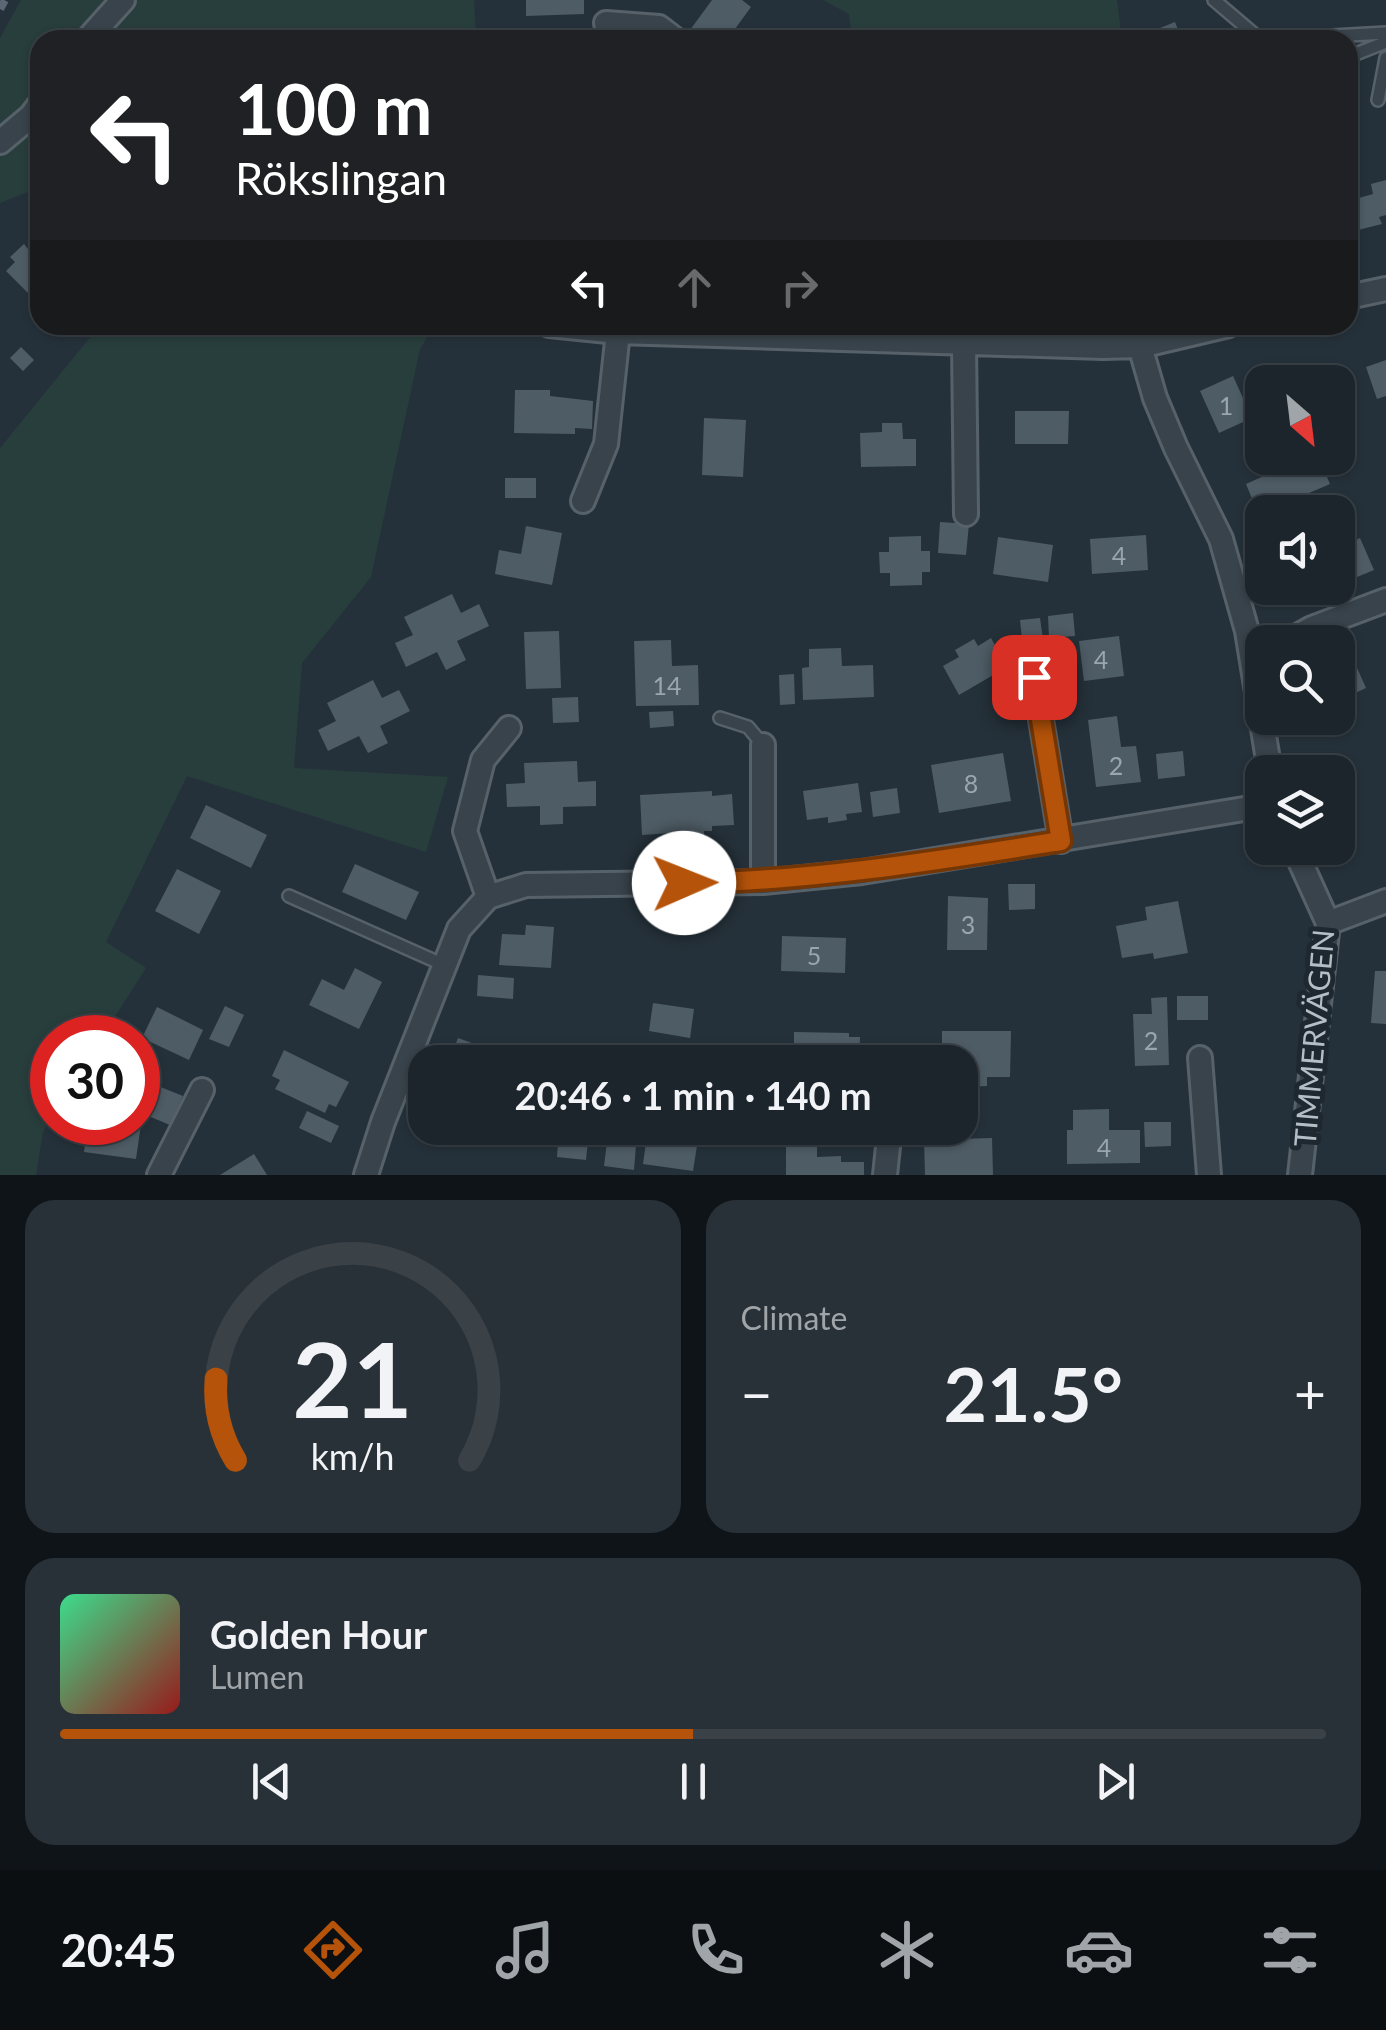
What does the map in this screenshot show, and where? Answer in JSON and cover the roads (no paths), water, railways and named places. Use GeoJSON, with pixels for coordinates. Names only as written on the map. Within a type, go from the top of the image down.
{"type":"FeatureCollection","features":[{"type":"Feature","properties":{"kind":"street"},"geometry":{"type":"LineString","coordinates":[[96,30],[123,0]]}},
{"type":"Feature","properties":{"kind":"street"},"geometry":{"type":"LineString","coordinates":[[606,23],[662,30]]}},
{"type":"Feature","properties":{"kind":"street"},"geometry":{"type":"LineString","coordinates":[[0,142],[30,117]]}},
{"type":"Feature","properties":{"kind":"street"},"geometry":{"type":"LineString","coordinates":[[1358,295],[1386,288]]}},
{"type":"Feature","properties":{"kind":"street"},"geometry":{"type":"LineString","coordinates":[[583,501],[606,444],[618,335]]}},
{"type":"Feature","properties":{"kind":"street"},"geometry":{"type":"LineString","coordinates":[[831,335],[964,343],[1140,346],[1186,335]]}},
{"type":"Feature","properties":{"kind":"street"},"geometry":{"type":"LineString","coordinates":[[964,343],[966,514]]}},
{"type":"Feature","properties":{"kind":"street"},"geometry":{"type":"LineString","coordinates":[[1140,346],[1155,398],[1221,539],[1245,625]]}},
{"type":"Feature","properties":{"kind":"street"},"geometry":{"type":"LineString","coordinates":[[1320,625],[1386,600]]}},
{"type":"Feature","properties":{"kind":"street"},"geometry":{"type":"LineString","coordinates":[[1034,677],[1061,841]]}},
{"type":"Feature","properties":{"kind":"street"},"geometry":{"type":"LineString","coordinates":[[488,897],[465,831],[483,760],[509,728]]}},
{"type":"Feature","properties":{"kind":"street"},"geometry":{"type":"LineString","coordinates":[[763,745],[763,882]]}},
{"type":"Feature","properties":{"kind":"street"},"geometry":{"type":"LineString","coordinates":[[367,1175],[383,1122],[459,930],[488,897],[526,885],[763,882],[862,872],[1245,809]]}},
{"type":"Feature","properties":{"kind":"street","name":"TIMMERVÄGEN"},"geometry":{"type":"LineString","coordinates":[[1300,1175],[1328,924],[1302,865]]}},
{"type":"Feature","properties":{"kind":"street"},"geometry":{"type":"LineString","coordinates":[[1328,924],[1386,901]]}},
{"type":"Feature","properties":{"kind":"street"},"geometry":{"type":"LineString","coordinates":[[1200,1058],[1209,1175]]}},
{"type":"Feature","properties":{"kind":"street"},"geometry":{"type":"LineString","coordinates":[[159,1175],[202,1090]]}},
{"type":"Feature","properties":{"kind":"street"},"geometry":{"type":"LineString","coordinates":[[885,1175],[888,1145]]}},
{"type":"Feature","properties":{"kind":"lane"},"geometry":{"type":"LineString","coordinates":[[1214,0],[1249,30]]}},
{"type":"Feature","properties":{"kind":"lane"},"geometry":{"type":"LineString","coordinates":[[1358,34],[1386,32]]}},
{"type":"Feature","properties":{"kind":"lane"},"geometry":{"type":"LineString","coordinates":[[1358,53],[1386,42]]}},
{"type":"Feature","properties":{"kind":"lane"},"geometry":{"type":"LineString","coordinates":[[1378,100],[1386,58]]}},
{"type":"Feature","properties":{"kind":"lane"},"geometry":{"type":"LineString","coordinates":[[720,718],[748,727],[763,745]]}},
{"type":"Feature","properties":{"kind":"lane"},"geometry":{"type":"LineString","coordinates":[[289,896],[444,965]]}},
{"type":"Feature","properties":{"kind":"railway"},"geometry":{"type":"LineString","coordinates":[[0,9],[5,0]]}}]}
